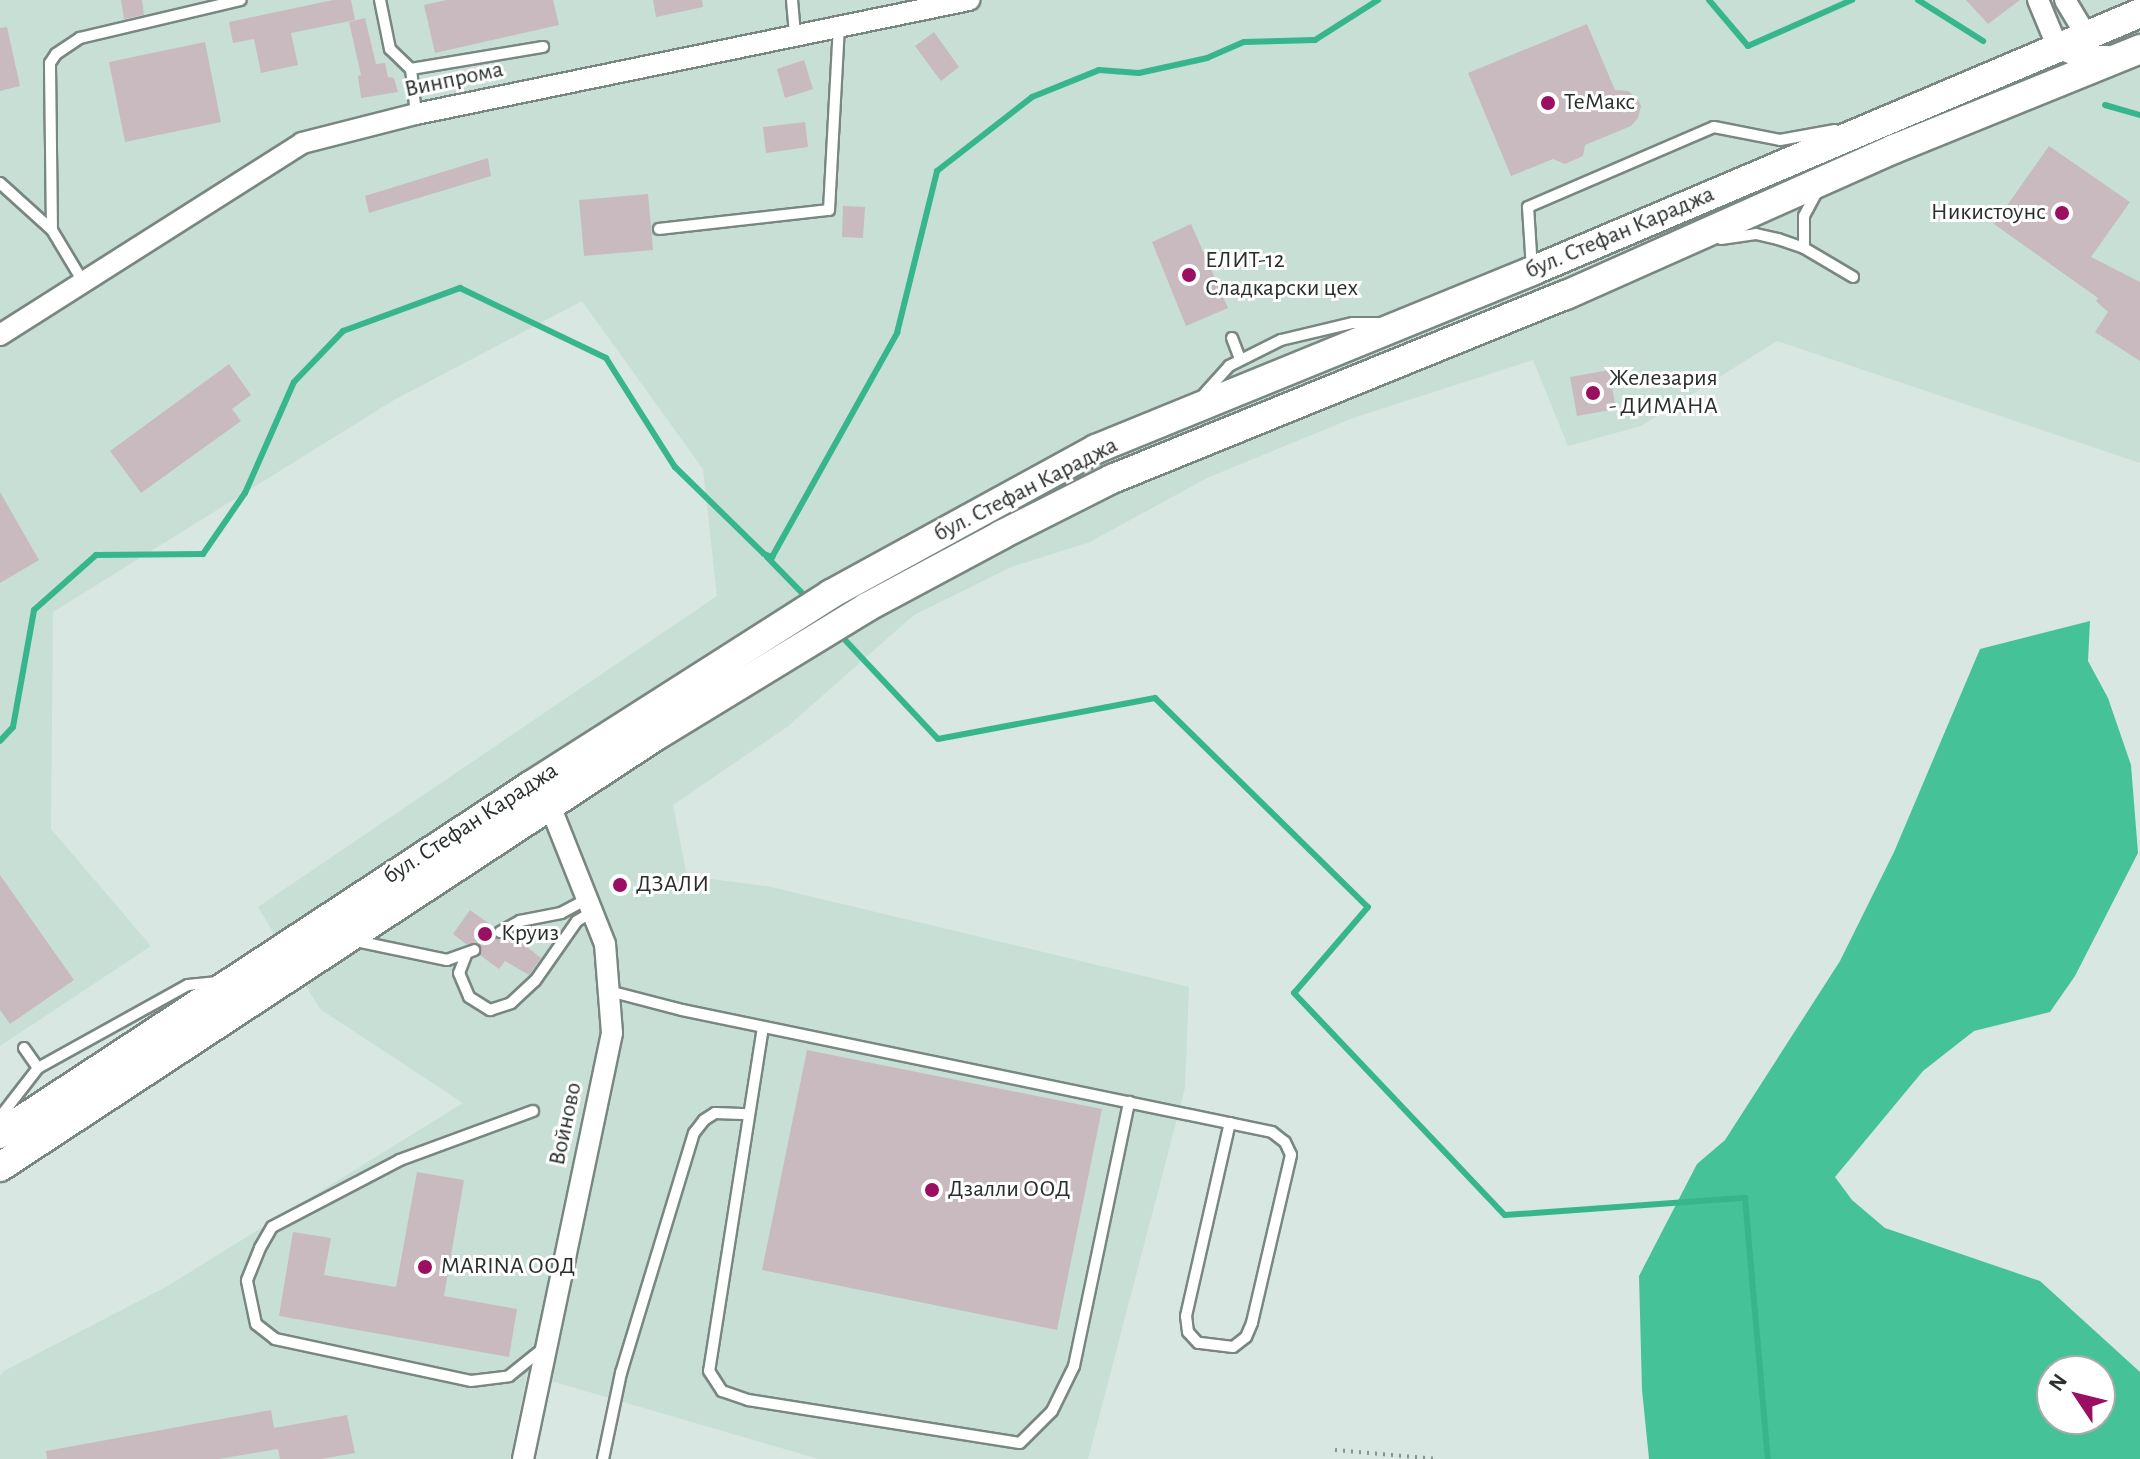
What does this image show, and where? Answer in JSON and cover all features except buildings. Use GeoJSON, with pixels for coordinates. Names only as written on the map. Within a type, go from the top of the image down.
{"type":"FeatureCollection","features":[{"type":"Feature","properties":{"kind":"main road","name":"бул. Стефан Караджа"},"geometry":{"type":"LineString","coordinates":[[0,1134],[530,786],[852,582],[1096,449],[1532,271],[1880,122],[2074,46],[2140,13]]}},
{"type":"Feature","properties":{"kind":"main road","name":"бул. Стефан Караджа"},"geometry":{"type":"LineString","coordinates":[[0,1167],[656,736],[867,607],[1112,479],[1566,295],[1649,256],[1842,175],[1894,149],[2140,49]]}},
{"type":"Feature","properties":{"kind":"street"},"geometry":{"type":"LineString","coordinates":[[2038,0],[2074,46],[2103,58],[2140,49]]}},
{"type":"Feature","properties":{"kind":"street"},"geometry":{"type":"LineString","coordinates":[[2051,85],[2074,46],[2065,0]]}},
{"type":"Feature","properties":{"kind":"street","name":"Винпрома"},"geometry":{"type":"LineString","coordinates":[[0,335],[82,280],[302,143],[416,114],[961,1]]}},
{"type":"Feature","properties":{"kind":"street"},"geometry":{"type":"LineString","coordinates":[[530,786],[550,806]]}},
{"type":"Feature","properties":{"kind":"street","name":"Войново"},"geometry":{"type":"LineString","coordinates":[[523,1459],[612,1033],[605,944],[550,806]]}},
{"type":"Feature","properties":{"kind":"lane"},"geometry":{"type":"LineString","coordinates":[[52,230],[49,73],[56,54],[80,38],[241,0]]}},
{"type":"Feature","properties":{"kind":"lane"},"geometry":{"type":"LineString","coordinates":[[380,0],[390,49],[411,69],[416,114]]}},
{"type":"Feature","properties":{"kind":"lane"},"geometry":{"type":"LineString","coordinates":[[792,0],[795,37]]}},
{"type":"Feature","properties":{"kind":"lane"},"geometry":{"type":"LineString","coordinates":[[659,229],[829,210],[839,28]]}},
{"type":"Feature","properties":{"kind":"lane"},"geometry":{"type":"LineString","coordinates":[[411,69],[543,47]]}},
{"type":"Feature","properties":{"kind":"lane"},"geometry":{"type":"LineString","coordinates":[[1532,271],[1528,207],[1714,127],[1780,140],[1880,122]]}},
{"type":"Feature","properties":{"kind":"lane"},"geometry":{"type":"LineString","coordinates":[[1804,248],[1804,216],[1810,200],[1842,175]]}},
{"type":"Feature","properties":{"kind":"lane"},"geometry":{"type":"LineString","coordinates":[[0,183],[52,230],[82,280]]}},
{"type":"Feature","properties":{"kind":"lane"},"geometry":{"type":"LineString","coordinates":[[1649,256],[1736,235],[1756,234],[1804,248],[1853,277]]}},
{"type":"Feature","properties":{"kind":"lane"},"geometry":{"type":"LineString","coordinates":[[1181,415],[1240,359],[1281,340],[1353,323],[1405,323]]}},
{"type":"Feature","properties":{"kind":"lane"},"geometry":{"type":"LineString","coordinates":[[1232,338],[1240,359]]}},
{"type":"Feature","properties":{"kind":"lane"},"geometry":{"type":"LineString","coordinates":[[500,932],[520,921],[590,906]]}},
{"type":"Feature","properties":{"kind":"lane"},"geometry":{"type":"LineString","coordinates":[[350,939],[428,959],[447,960],[470,953],[459,973],[469,997],[490,1010],[511,1003],[535,981],[590,906]]}},
{"type":"Feature","properties":{"kind":"lane"},"geometry":{"type":"LineString","coordinates":[[0,1117],[38,1068],[188,985],[232,981]]}},
{"type":"Feature","properties":{"kind":"lane"},"geometry":{"type":"LineString","coordinates":[[609,991],[763,1027],[1129,1102],[1230,1123],[1272,1132],[1285,1142],[1291,1155],[1252,1323],[1246,1337],[1233,1347],[1198,1343],[1188,1332],[1186,1316],[1230,1123]]}},
{"type":"Feature","properties":{"kind":"lane"},"geometry":{"type":"LineString","coordinates":[[763,1027],[711,1342],[709,1371],[722,1391],[748,1400],[1020,1443],[1052,1411],[1074,1366],[1129,1102]]}},
{"type":"Feature","properties":{"kind":"lane"},"geometry":{"type":"LineString","coordinates":[[24,1048],[38,1068]]}},
{"type":"Feature","properties":{"kind":"lane"},"geometry":{"type":"LineString","coordinates":[[533,1111],[400,1160],[272,1227],[247,1281],[256,1324],[275,1339],[471,1381],[509,1376],[546,1346]]}},
{"type":"Feature","properties":{"kind":"lane"},"geometry":{"type":"LineString","coordinates":[[603,1459],[621,1373],[694,1133],[715,1113],[749,1114]]}},
{"type":"Feature","properties":{"kind":"path"},"geometry":{"type":"LineString","coordinates":[[1335,1450],[1438,1459]]}},
{"type":"Feature","properties":{"kind":"shaded area"},"geometry":{"type":"Polygon","coordinates":[[[0,0],[2140,0],[2140,463],[1777,341],[1641,426],[1568,446],[1533,360],[1353,418],[1207,478],[1090,542],[1011,567],[914,615],[787,727],[673,805],[687,876],[767,886],[1189,987],[1185,1088],[1088,1459],[819,1459],[527,1374],[510,1459],[0,1459],[0,1376],[4,1371],[166,1287],[463,1103],[320,1009],[258,907],[717,596],[703,469],[582,301],[394,400],[53,612],[51,829],[151,946],[0,1046],[0,0]]]}},
{"type":"Feature","properties":{"kind":"green space"},"geometry":{"type":"Polygon","coordinates":[[[2090,621],[2088,661],[2108,698],[2131,765],[2138,853],[2075,976],[2050,1012],[1974,1031],[1923,1071],[1835,1177],[1852,1200],[1885,1228],[2040,1281],[2140,1372],[2140,1459],[1649,1459],[1642,1390],[1639,1276],[1697,1164],[1725,1140],[1840,961],[1894,852],[1980,649],[2090,621]]]}},
{"type":"Feature","properties":{"kind":"waterway"},"geometry":{"type":"LineString","coordinates":[[0,741],[13,727],[34,610],[96,555],[203,554],[245,493],[294,382],[343,331],[460,288],[606,358],[675,467],[764,554],[772,557],[897,333],[937,171],[1032,97],[1099,70],[1139,73],[1207,58],[1244,42],[1315,40],[1378,0]]}},
{"type":"Feature","properties":{"kind":"waterway"},"geometry":{"type":"LineString","coordinates":[[1709,0],[1748,46],[1852,0]]}},
{"type":"Feature","properties":{"kind":"waterway"},"geometry":{"type":"LineString","coordinates":[[1918,0],[1983,41]]}},
{"type":"Feature","properties":{"kind":"waterway"},"geometry":{"type":"LineString","coordinates":[[2105,105],[2140,115]]}},
{"type":"Feature","properties":{"kind":"waterway"},"geometry":{"type":"LineString","coordinates":[[767,557],[801,592]]}},
{"type":"Feature","properties":{"kind":"waterway"},"geometry":{"type":"LineString","coordinates":[[846,641],[938,739],[1155,698],[1368,907],[1294,993],[1505,1215],[1745,1198],[1768,1459]]}},
{"type":"Feature","properties":{"kind":"place","name":"ТеМакс"},"geometry":{"type":"Point","coordinates":[1548,103]}},
{"type":"Feature","properties":{"kind":"place","name":"Никистоунс"},"geometry":{"type":"Point","coordinates":[2062,213]}},
{"type":"Feature","properties":{"kind":"place","name":"ЕЛИТ-12 Сладкарски цех"},"geometry":{"type":"Point","coordinates":[1189,275]}},
{"type":"Feature","properties":{"kind":"place","name":"Железария - ДИМАНА"},"geometry":{"type":"Point","coordinates":[1593,393]}},
{"type":"Feature","properties":{"kind":"place","name":"ДЗАЛИ"},"geometry":{"type":"Point","coordinates":[620,885]}},
{"type":"Feature","properties":{"kind":"place","name":"Круиз"},"geometry":{"type":"Point","coordinates":[485,934]}},
{"type":"Feature","properties":{"kind":"place","name":"Дзалли ООД"},"geometry":{"type":"Point","coordinates":[932,1190]}},
{"type":"Feature","properties":{"kind":"place","name":"MARINA ООД"},"geometry":{"type":"Point","coordinates":[425,1267]}}]}
